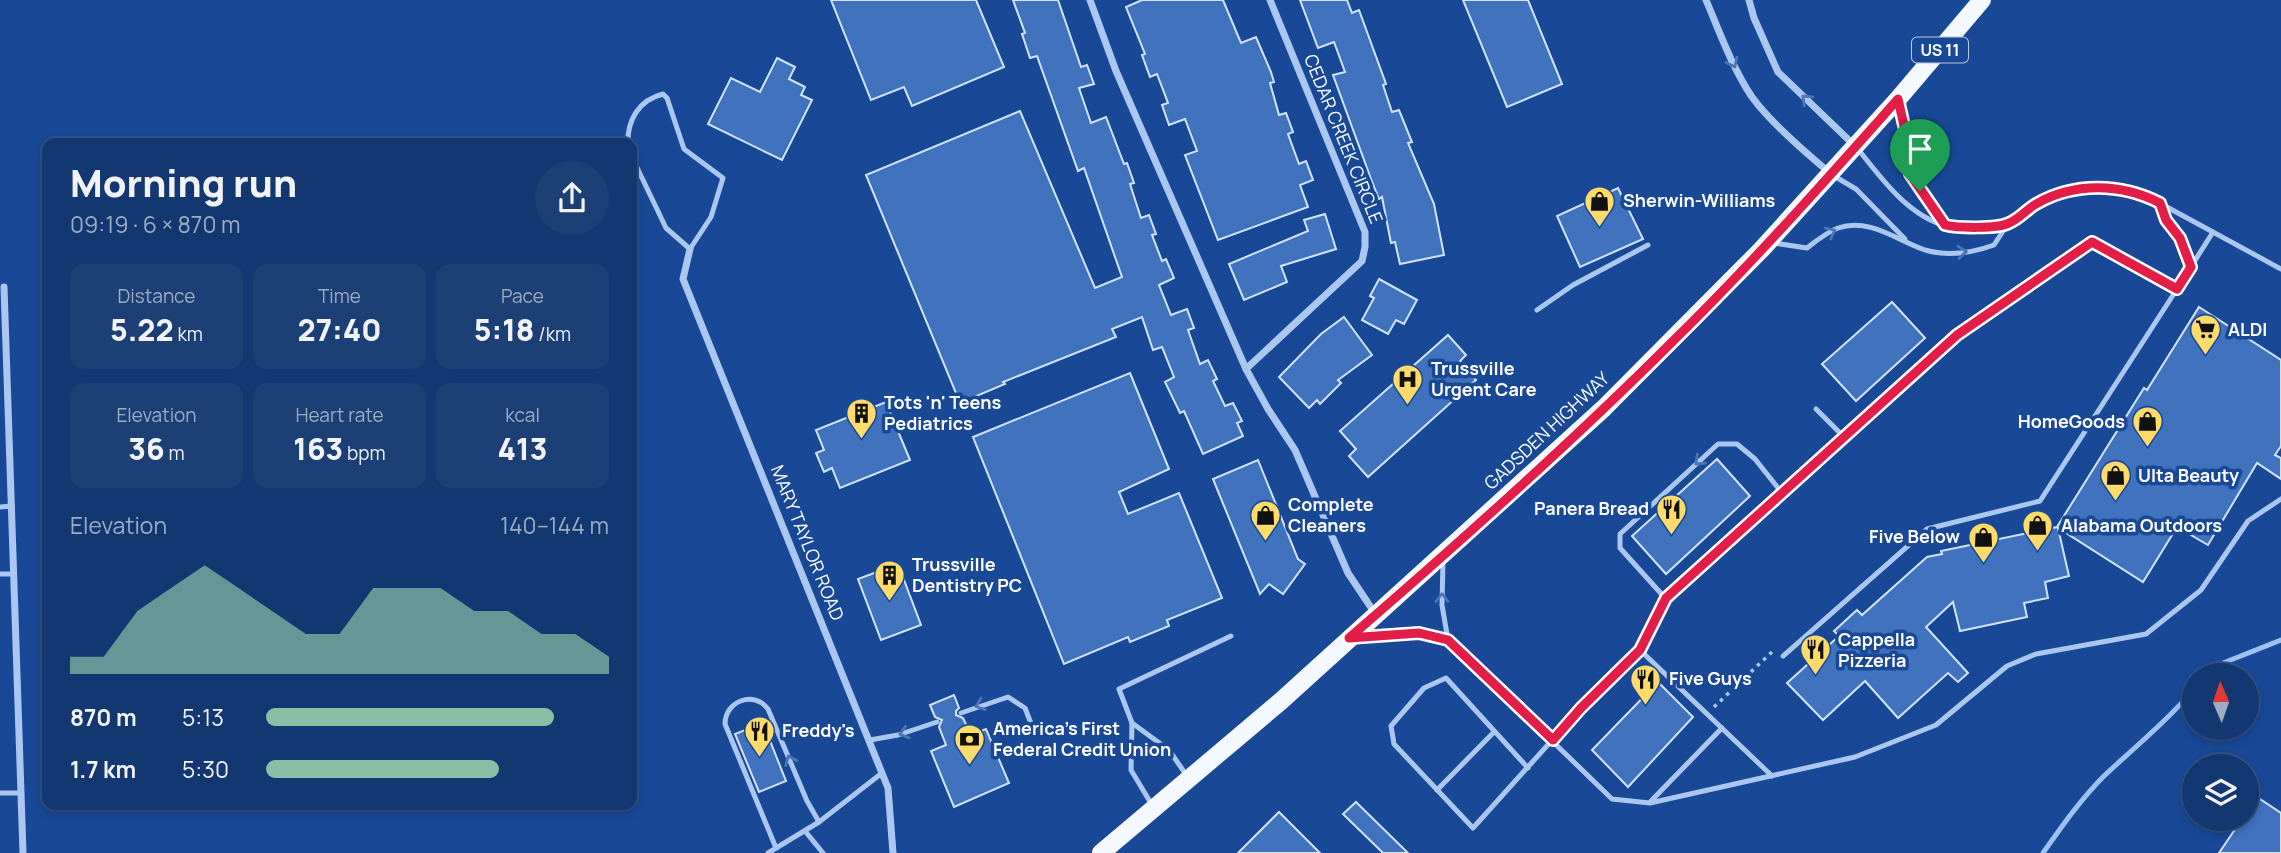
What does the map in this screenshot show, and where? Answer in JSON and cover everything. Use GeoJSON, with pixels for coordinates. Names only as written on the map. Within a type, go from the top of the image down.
{"type":"FeatureCollection","features":[{"type":"Feature","properties":{"kind":"main road","name":"GADSDEN HIGHWAY"},"geometry":{"type":"LineString","coordinates":[[1101,853],[1281,701],[1672,343],[1856,146],[1982,0]]}},
{"type":"Feature","properties":{"kind":"street"},"geometry":{"type":"LineString","coordinates":[[1090,0],[1116,71],[1246,369],[1295,450],[1348,573],[1376,615]]}},
{"type":"Feature","properties":{"kind":"street","name":"CEDAR CREEK CIRCLE"},"geometry":{"type":"LineString","coordinates":[[1246,369],[1362,261],[1365,247],[1365,232],[1270,0]]}},
{"type":"Feature","properties":{"kind":"street"},"geometry":{"type":"LineString","coordinates":[[1706,0],[1734,66],[1754,99],[1806,153],[1830,173]]}},
{"type":"Feature","properties":{"kind":"street"},"geometry":{"type":"LineString","coordinates":[[1749,0],[1777,72],[1856,146]]}},
{"type":"Feature","properties":{"kind":"street","name":"MARY TAYLOR ROAD"},"geometry":{"type":"LineString","coordinates":[[690,249],[683,279],[888,788],[893,853]]}},
{"type":"Feature","properties":{"kind":"street"},"geometry":{"type":"LineString","coordinates":[[4,287],[3,353],[12,506],[23,853]]}},
{"type":"Feature","properties":{"kind":"lane"},"geometry":{"type":"LineString","coordinates":[[628,138],[628,132],[643,103],[663,94],[667,98],[684,149],[723,178],[711,217],[690,249],[666,228],[637,167]]}},
{"type":"Feature","properties":{"kind":"lane"},"geometry":{"type":"LineString","coordinates":[[1898,99],[1910,174],[1945,225]]}},
{"type":"Feature","properties":{"kind":"lane"},"geometry":{"type":"LineString","coordinates":[[1856,146],[1879,176],[1915,210],[1945,225],[2007,225]]}},
{"type":"Feature","properties":{"kind":"lane"},"geometry":{"type":"LineString","coordinates":[[1830,173],[1856,190],[1907,241]]}},
{"type":"Feature","properties":{"kind":"lane"},"geometry":{"type":"LineString","coordinates":[[1768,242],[1807,248],[1838,228],[1854,225],[1889,233],[1925,250],[1962,254],[1994,245],[2007,225],[2036,204],[2075,190],[2115,188],[2160,203],[2281,269]]}},
{"type":"Feature","properties":{"kind":"lane"},"geometry":{"type":"LineString","coordinates":[[2160,203],[2166,220],[2180,238],[2191,267]]}},
{"type":"Feature","properties":{"kind":"lane"},"geometry":{"type":"LineString","coordinates":[[1783,656],[1927,529],[2040,501],[2214,232]]}},
{"type":"Feature","properties":{"kind":"lane"},"geometry":{"type":"LineString","coordinates":[[1528,768],[1446,678],[1424,688],[1391,726],[1394,744],[1473,828],[1528,768],[1581,708],[1640,650],[1666,598],[1957,335],[2092,242],[2177,289]]}},
{"type":"Feature","properties":{"kind":"lane"},"geometry":{"type":"LineString","coordinates":[[1537,310],[1573,285],[1648,245]]}},
{"type":"Feature","properties":{"kind":"lane"},"geometry":{"type":"LineString","coordinates":[[0,278],[4,287]]}},
{"type":"Feature","properties":{"kind":"lane"},"geometry":{"type":"LineString","coordinates":[[1816,409],[1844,437]]}},
{"type":"Feature","properties":{"kind":"lane"},"geometry":{"type":"LineString","coordinates":[[0,435],[9,435]]}},
{"type":"Feature","properties":{"kind":"lane"},"geometry":{"type":"LineString","coordinates":[[1666,598],[1620,548],[1620,534],[1718,444],[1737,444],[1755,459],[1782,493]]}},
{"type":"Feature","properties":{"kind":"lane"},"geometry":{"type":"LineString","coordinates":[[1349,638],[1419,633],[1448,640],[1612,799],[1650,803],[1855,757],[1936,724],[2007,666],[2036,654],[2147,634],[2201,590],[2248,521],[2281,499]]}},
{"type":"Feature","properties":{"kind":"lane"},"geometry":{"type":"LineString","coordinates":[[0,507],[12,506]]}},
{"type":"Feature","properties":{"kind":"lane"},"geometry":{"type":"LineString","coordinates":[[1443,555],[1442,605],[1448,640]]}},
{"type":"Feature","properties":{"kind":"lane"},"geometry":{"type":"LineString","coordinates":[[0,574],[14,574]]}},
{"type":"Feature","properties":{"kind":"lane"},"geometry":{"type":"LineString","coordinates":[[1154,808],[1131,770],[1132,723],[1119,690],[1231,636]]}},
{"type":"Feature","properties":{"kind":"lane"},"geometry":{"type":"LineString","coordinates":[[1640,650],[1772,776]]}},
{"type":"Feature","properties":{"kind":"lane"},"geometry":{"type":"LineString","coordinates":[[961,713],[1008,697],[1025,708],[1032,726]]}},
{"type":"Feature","properties":{"kind":"lane"},"geometry":{"type":"LineString","coordinates":[[776,848],[724,724],[724,716],[734,704],[752,698],[758,699],[768,709],[807,801],[819,822]]}},
{"type":"Feature","properties":{"kind":"lane"},"geometry":{"type":"LineString","coordinates":[[870,740],[898,736],[937,722]]}},
{"type":"Feature","properties":{"kind":"lane"},"geometry":{"type":"LineString","coordinates":[[1132,723],[1169,750],[1189,778]]}},
{"type":"Feature","properties":{"kind":"lane"},"geometry":{"type":"LineString","coordinates":[[1650,803],[1722,728]]}},
{"type":"Feature","properties":{"kind":"lane"},"geometry":{"type":"LineString","coordinates":[[1437,790],[1494,732]]}},
{"type":"Feature","properties":{"kind":"lane"},"geometry":{"type":"LineString","coordinates":[[768,853],[819,822],[882,772]]}},
{"type":"Feature","properties":{"kind":"lane"},"geometry":{"type":"LineString","coordinates":[[0,793],[21,793]]}},
{"type":"Feature","properties":{"kind":"lane"},"geometry":{"type":"LineString","coordinates":[[805,831],[823,853]]}},
{"type":"Feature","properties":{"kind":"path"},"geometry":{"type":"LineString","coordinates":[[1707,714],[1776,648]]}},
{"type":"Feature","properties":{"kind":"building"},"geometry":{"type":"Polygon","coordinates":[[[831,0],[976,0],[1004,67],[912,106],[904,87],[871,100],[831,0]]]}},
{"type":"Feature","properties":{"kind":"building"},"geometry":{"type":"Polygon","coordinates":[[[1013,0],[1058,0],[1081,67],[1087,65],[1094,84],[1079,88],[1091,123],[1106,117],[1134,183],[1130,184],[1141,218],[1149,215],[1156,234],[1152,235],[1162,261],[1166,259],[1174,278],[1159,285],[1171,315],[1187,309],[1194,328],[1188,330],[1200,364],[1208,360],[1217,379],[1213,381],[1225,406],[1233,403],[1242,421],[1237,423],[1243,436],[1203,454],[1184,411],[1180,413],[1165,382],[1174,377],[1162,347],[1153,350],[1142,317],[1112,329],[1116,337],[1003,382],[1005,384],[960,403],[866,175],[1020,111],[1095,288],[1122,277],[1084,168],[1078,171],[1037,56],[1030,58],[1022,34],[1025,33],[1013,0]]]}},
{"type":"Feature","properties":{"kind":"building"},"geometry":{"type":"Polygon","coordinates":[[[1142,0],[1223,0],[1241,43],[1256,37],[1274,82],[1270,83],[1279,115],[1286,113],[1293,132],[1288,134],[1299,164],[1306,161],[1313,180],[1300,185],[1308,207],[1218,240],[1185,155],[1197,151],[1185,119],[1169,125],[1162,105],[1168,103],[1157,74],[1150,77],[1142,55],[1145,54],[1126,7],[1142,0]]]}},
{"type":"Feature","properties":{"kind":"building"},"geometry":{"type":"Polygon","coordinates":[[[1300,0],[1347,0],[1352,13],[1359,10],[1386,84],[1383,85],[1392,112],[1399,110],[1412,142],[1408,143],[1434,204],[1444,255],[1400,264],[1395,242],[1391,243],[1382,197],[1379,199],[1333,75],[1345,72],[1334,42],[1318,48],[1300,0]]]}},
{"type":"Feature","properties":{"kind":"building"},"geometry":{"type":"Polygon","coordinates":[[[1463,0],[1528,0],[1562,84],[1507,107],[1463,0]]]}},
{"type":"Feature","properties":{"kind":"building"},"geometry":{"type":"Polygon","coordinates":[[[777,58],[795,67],[789,79],[805,87],[801,95],[812,100],[782,160],[708,124],[731,78],[760,92],[777,58]]]}},
{"type":"Feature","properties":{"kind":"building","name":"Sherwin-Williams"},"geometry":{"type":"Polygon","coordinates":[[[1618,188],[1643,239],[1580,267],[1557,216],[1618,188]]]}},
{"type":"Feature","properties":{"kind":"building"},"geometry":{"type":"Polygon","coordinates":[[[1325,214],[1336,249],[1281,266],[1287,282],[1244,300],[1229,264],[1308,231],[1304,220],[1325,214]]]}},
{"type":"Feature","properties":{"kind":"building"},"geometry":{"type":"Polygon","coordinates":[[[1379,279],[1417,300],[1404,324],[1396,320],[1388,334],[1362,320],[1374,298],[1370,296],[1379,279]]]}},
{"type":"Feature","properties":{"kind":"building"},"geometry":{"type":"Polygon","coordinates":[[[1892,302],[1925,338],[1856,401],[1822,364],[1892,302]]]}},
{"type":"Feature","properties":{"kind":"building"},"geometry":{"type":"Polygon","coordinates":[[[2199,307],[2281,360],[2281,446],[2275,455],[2281,458],[2281,479],[2257,463],[2208,545],[2177,527],[2143,582],[2058,528],[2069,576],[2045,582],[2048,598],[2024,603],[2027,617],[1960,631],[1953,602],[1926,627],[1968,673],[1958,682],[1948,673],[1898,718],[1865,681],[1823,720],[1787,683],[1839,636],[1834,631],[1857,610],[1862,615],[1927,557],[1942,554],[1941,551],[2057,527],[2144,388],[2147,390],[2199,307]]]}},
{"type":"Feature","properties":{"kind":"building"},"geometry":{"type":"Polygon","coordinates":[[[1344,317],[1372,355],[1338,380],[1341,383],[1320,404],[1317,400],[1309,408],[1279,377],[1321,334],[1344,317]]]}},
{"type":"Feature","properties":{"kind":"building","name":"Trussville Urgent Care"},"geometry":{"type":"Polygon","coordinates":[[[1448,335],[1466,355],[1460,361],[1476,380],[1368,477],[1349,456],[1356,449],[1340,431],[1448,335]]]}},
{"type":"Feature","properties":{"kind":"building"},"geometry":{"type":"Polygon","coordinates":[[[1130,373],[1169,469],[1119,492],[1128,514],[1179,493],[1222,598],[1167,620],[1169,626],[1130,642],[1128,637],[1064,664],[973,437],[1130,373]]]}},
{"type":"Feature","properties":{"kind":"building","name":"Tots 'n' Teens Pediatrics"},"geometry":{"type":"Polygon","coordinates":[[[886,402],[910,460],[840,488],[832,468],[824,472],[816,453],[824,450],[816,430],[886,402]]]}},
{"type":"Feature","properties":{"kind":"building"},"geometry":{"type":"Polygon","coordinates":[[[1717,459],[1750,496],[1666,574],[1632,536],[1717,459]]]}},
{"type":"Feature","properties":{"kind":"building","name":"Complete Cleaners"},"geometry":{"type":"Polygon","coordinates":[[[1258,460],[1298,559],[1305,564],[1283,594],[1269,584],[1260,594],[1213,479],[1258,460]]]}},
{"type":"Feature","properties":{"kind":"building","name":"Trussville Dentistry PC"},"geometry":{"type":"Polygon","coordinates":[[[898,564],[921,625],[881,640],[858,579],[898,564]]]}},
{"type":"Feature","properties":{"kind":"building"},"geometry":{"type":"Polygon","coordinates":[[[1658,682],[1693,717],[1628,787],[1592,750],[1658,682]]]}},
{"type":"Feature","properties":{"kind":"building"},"geometry":{"type":"Polygon","coordinates":[[[954,695],[959,708],[956,715],[963,718],[971,735],[986,729],[1009,783],[954,807],[931,751],[946,745],[939,727],[942,720],[935,717],[930,705],[954,695]]]}},
{"type":"Feature","properties":{"kind":"building","name":"Freddy's"},"geometry":{"type":"Polygon","coordinates":[[[763,723],[786,781],[759,792],[735,734],[763,723]]]}},
{"type":"Feature","properties":{"kind":"building"},"geometry":{"type":"Polygon","coordinates":[[[2259,798],[2281,813],[2281,853],[2219,853],[2234,831],[2259,831],[2259,798]]]}},
{"type":"Feature","properties":{"kind":"building"},"geometry":{"type":"Polygon","coordinates":[[[1356,802],[1408,853],[1383,853],[1343,814],[1356,802]]]}},
{"type":"Feature","properties":{"kind":"building"},"geometry":{"type":"Polygon","coordinates":[[[1279,812],[1320,853],[1238,853],[1279,812]]]}},
{"type":"Feature","properties":{"kind":"waterway"},"geometry":{"type":"LineString","coordinates":[[2223,663],[2281,640]]}},
{"type":"Feature","properties":{"kind":"waterway"},"geometry":{"type":"LineString","coordinates":[[2043,853],[2072,813],[2104,776],[2182,703]]}},
{"type":"Feature","properties":{"kind":"place","name":"Sherwin-Williams"},"geometry":{"type":"Point","coordinates":[1600,228]}},
{"type":"Feature","properties":{"kind":"place","name":"ALDI"},"geometry":{"type":"Point","coordinates":[2205,357]}},
{"type":"Feature","properties":{"kind":"place","name":"Trussville Urgent Care"},"geometry":{"type":"Point","coordinates":[1408,406]}},
{"type":"Feature","properties":{"kind":"place","name":"Tots 'n' Teens Pediatrics"},"geometry":{"type":"Point","coordinates":[861,440]}},
{"type":"Feature","properties":{"kind":"place","name":"HomeGoods"},"geometry":{"type":"Point","coordinates":[2148,449]}},
{"type":"Feature","properties":{"kind":"place","name":"Ulta Beauty"},"geometry":{"type":"Point","coordinates":[2115,503]}},
{"type":"Feature","properties":{"kind":"place","name":"Panera Bread"},"geometry":{"type":"Point","coordinates":[1672,536]}},
{"type":"Feature","properties":{"kind":"place","name":"Complete Cleaners"},"geometry":{"type":"Point","coordinates":[1265,542]}},
{"type":"Feature","properties":{"kind":"place","name":"Alabama Outdoors"},"geometry":{"type":"Point","coordinates":[2038,553]}},
{"type":"Feature","properties":{"kind":"place","name":"Five Below"},"geometry":{"type":"Point","coordinates":[1983,564]}},
{"type":"Feature","properties":{"kind":"place","name":"Trussville Dentistry PC"},"geometry":{"type":"Point","coordinates":[889,602]}},
{"type":"Feature","properties":{"kind":"place","name":"Cappella Pizzeria"},"geometry":{"type":"Point","coordinates":[1815,677]}},
{"type":"Feature","properties":{"kind":"place","name":"Five Guys"},"geometry":{"type":"Point","coordinates":[1646,706]}},
{"type":"Feature","properties":{"kind":"place","name":"Freddy's"},"geometry":{"type":"Point","coordinates":[759,758]}},
{"type":"Feature","properties":{"kind":"place","name":"America's First Federal Credit Union"},"geometry":{"type":"Point","coordinates":[970,766]}},
{"type":"Feature","properties":{"kind":"route"},"geometry":{"type":"LineString","coordinates":[[1898,99],[1910,174],[1920,191],[1945,225],[1967,227],[2007,225],[2036,204],[2075,190],[2100,187],[2130,191],[2160,203],[2166,220],[2180,238],[2191,267],[2177,289],[2092,242],[1957,335],[1666,598],[1640,650],[1581,708],[1553,740],[1448,640],[1419,633],[1349,638],[1604,408],[1672,343],[1898,99]]}}]}
